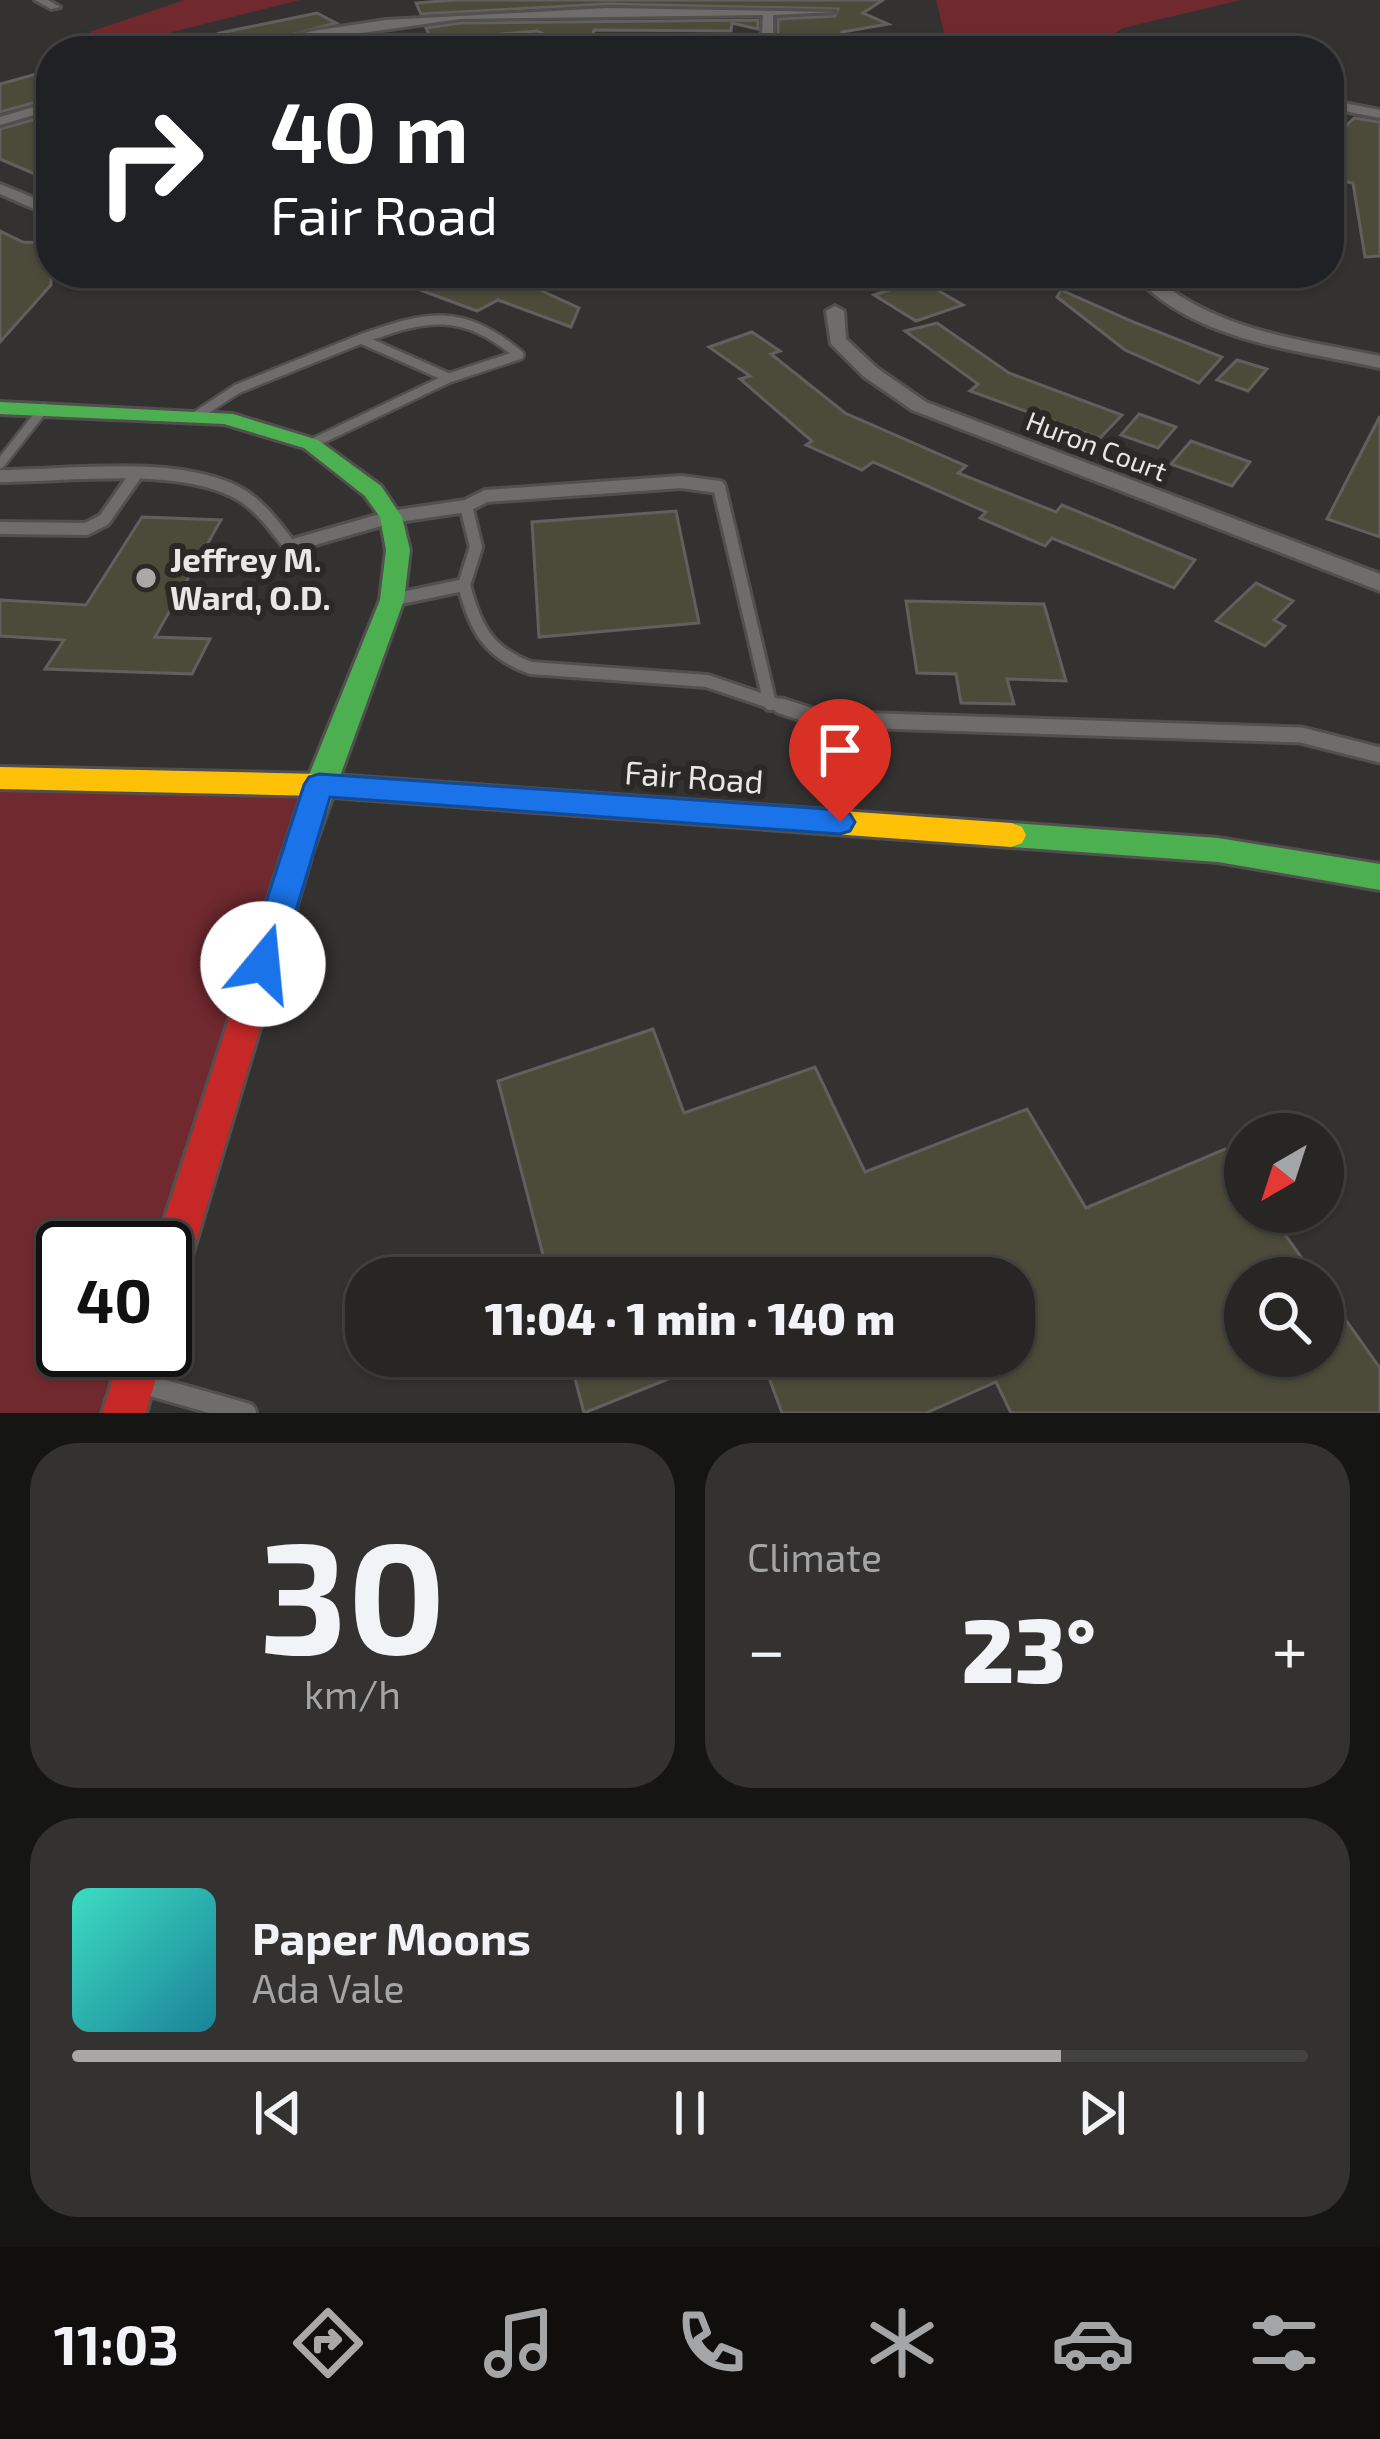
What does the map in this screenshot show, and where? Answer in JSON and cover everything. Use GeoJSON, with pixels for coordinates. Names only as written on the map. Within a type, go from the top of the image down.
{"type":"FeatureCollection","features":[{"type":"Feature","properties":{"kind":"street"},"geometry":{"type":"LineString","coordinates":[[40,0],[55,7]]}},
{"type":"Feature","properties":{"kind":"street"},"geometry":{"type":"LineString","coordinates":[[767,36],[768,12]]}},
{"type":"Feature","properties":{"kind":"street"},"geometry":{"type":"LineString","coordinates":[[311,36],[448,16],[830,12]]}},
{"type":"Feature","properties":{"kind":"street"},"geometry":{"type":"LineString","coordinates":[[1344,107],[1380,115]]}},
{"type":"Feature","properties":{"kind":"street"},"geometry":{"type":"LineString","coordinates":[[0,121],[36,110]]}},
{"type":"Feature","properties":{"kind":"street"},"geometry":{"type":"LineString","coordinates":[[0,188],[36,203]]}},
{"type":"Feature","properties":{"kind":"street"},"geometry":{"type":"LineString","coordinates":[[1153,288],[1189,313],[1234,328],[1380,362]]}},
{"type":"Feature","properties":{"kind":"street","name":"Huron Court"},"geometry":{"type":"LineString","coordinates":[[835,311],[837,340],[870,372],[919,406],[1380,584]]}},
{"type":"Feature","properties":{"kind":"street"},"geometry":{"type":"LineString","coordinates":[[0,408],[226,418],[311,445],[373,491],[391,517],[398,550],[392,600],[319,785],[183,1221]]}},
{"type":"Feature","properties":{"kind":"street","name":"Fair Road"},"geometry":{"type":"LineString","coordinates":[[0,778],[319,785],[1218,850],[1380,877]]}},
{"type":"Feature","properties":{"kind":"street"},"geometry":{"type":"LineString","coordinates":[[124,1413],[134,1377]]}},
{"type":"Feature","properties":{"kind":"lane"},"geometry":{"type":"LineString","coordinates":[[196,416],[237,389],[425,316],[459,319],[496,333],[519,355],[449,378],[311,445]]}},
{"type":"Feature","properties":{"kind":"lane"},"geometry":{"type":"LineString","coordinates":[[361,339],[449,378]]}},
{"type":"Feature","properties":{"kind":"lane"},"geometry":{"type":"LineString","coordinates":[[0,464],[44,409]]}},
{"type":"Feature","properties":{"kind":"lane"},"geometry":{"type":"LineString","coordinates":[[0,476],[177,476],[221,485],[261,511],[290,545],[391,517],[466,506],[486,496],[681,482],[719,488],[770,704]]}},
{"type":"Feature","properties":{"kind":"lane"},"geometry":{"type":"LineString","coordinates":[[0,528],[86,529],[104,520],[134,478]]}},
{"type":"Feature","properties":{"kind":"lane"},"geometry":{"type":"LineString","coordinates":[[392,600],[464,585],[476,568],[474,528],[466,506]]}},
{"type":"Feature","properties":{"kind":"lane"},"geometry":{"type":"LineString","coordinates":[[464,585],[482,643],[511,662],[531,668],[707,681],[821,719],[1301,735],[1380,755]]}},
{"type":"Feature","properties":{"kind":"lane"},"geometry":{"type":"LineString","coordinates":[[133,1381],[246,1413]]}},
{"type":"Feature","properties":{"kind":"shaded area"},"geometry":{"type":"Polygon","coordinates":[[[184,0],[300,0],[156,36],[89,32],[184,0]]]}},
{"type":"Feature","properties":{"kind":"shaded area"},"geometry":{"type":"Polygon","coordinates":[[[936,0],[1241,0],[1123,28],[1112,36],[945,36],[936,0]]]}},
{"type":"Feature","properties":{"kind":"shaded area"},"geometry":{"type":"Polygon","coordinates":[[[0,778],[319,785],[174,1221],[36,1221],[36,1377],[135,1377],[124,1413],[0,1413],[0,778]]]}},
{"type":"Feature","properties":{"kind":"building"},"geometry":{"type":"Polygon","coordinates":[[[883,0],[863,13],[888,24],[842,32],[841,36],[786,36],[778,34],[778,19],[835,16],[838,9],[608,4],[421,14],[416,3],[883,0]]]}},
{"type":"Feature","properties":{"kind":"building"},"geometry":{"type":"Polygon","coordinates":[[[317,13],[336,23],[287,36],[211,36],[317,13]]]}},
{"type":"Feature","properties":{"kind":"building"},"geometry":{"type":"Polygon","coordinates":[[[758,20],[758,29],[732,23],[731,31],[429,36],[426,28],[460,23],[758,20]]]}},
{"type":"Feature","properties":{"kind":"building"},"geometry":{"type":"Polygon","coordinates":[[[36,74],[36,102],[0,112],[0,84],[36,74]]]}},
{"type":"Feature","properties":{"kind":"building"},"geometry":{"type":"Polygon","coordinates":[[[1354,118],[1380,122],[1380,256],[1365,257],[1353,183],[1344,182],[1347,125],[1354,118]]]}},
{"type":"Feature","properties":{"kind":"building"},"geometry":{"type":"Polygon","coordinates":[[[36,119],[36,175],[0,159],[0,129],[36,119]]]}},
{"type":"Feature","properties":{"kind":"building"},"geometry":{"type":"Polygon","coordinates":[[[0,231],[36,242],[36,288],[48,288],[0,342],[0,231]]]}},
{"type":"Feature","properties":{"kind":"building"},"geometry":{"type":"Polygon","coordinates":[[[415,288],[536,288],[579,308],[571,327],[498,300],[477,311],[415,288]]]}},
{"type":"Feature","properties":{"kind":"building"},"geometry":{"type":"Polygon","coordinates":[[[895,288],[934,288],[963,305],[916,321],[874,295],[895,288]]]}},
{"type":"Feature","properties":{"kind":"building"},"geometry":{"type":"Polygon","coordinates":[[[1061,290],[1222,357],[1199,383],[1125,350],[1057,297],[1061,290]]]}},
{"type":"Feature","properties":{"kind":"building"},"geometry":{"type":"Polygon","coordinates":[[[937,323],[1009,373],[1122,415],[1100,438],[970,391],[978,384],[905,331],[937,323]]]}},
{"type":"Feature","properties":{"kind":"building"},"geometry":{"type":"Polygon","coordinates":[[[752,332],[780,351],[771,354],[845,413],[966,466],[958,473],[1056,512],[1062,505],[1195,560],[1174,588],[1052,538],[1045,546],[980,518],[986,512],[873,462],[862,470],[806,445],[812,441],[740,379],[750,376],[709,347],[752,332]]]}},
{"type":"Feature","properties":{"kind":"building"},"geometry":{"type":"Polygon","coordinates":[[[1237,360],[1267,369],[1248,391],[1217,380],[1237,360]]]}},
{"type":"Feature","properties":{"kind":"building"},"geometry":{"type":"Polygon","coordinates":[[[1139,414],[1176,427],[1158,448],[1121,435],[1139,414]]]}},
{"type":"Feature","properties":{"kind":"building"},"geometry":{"type":"Polygon","coordinates":[[[1380,416],[1380,537],[1327,519],[1380,416]]]}},
{"type":"Feature","properties":{"kind":"building"},"geometry":{"type":"Polygon","coordinates":[[[1191,441],[1250,462],[1232,486],[1171,464],[1191,441]]]}},
{"type":"Feature","properties":{"kind":"building"},"geometry":{"type":"Polygon","coordinates":[[[676,511],[699,623],[539,637],[532,522],[676,511]]]}},
{"type":"Feature","properties":{"kind":"building","name":"Jeffrey M. Ward, O.D."},"geometry":{"type":"Polygon","coordinates":[[[142,517],[221,520],[155,637],[210,639],[192,674],[45,669],[64,640],[0,636],[0,600],[86,605],[142,517]]]}},
{"type":"Feature","properties":{"kind":"building"},"geometry":{"type":"Polygon","coordinates":[[[1256,583],[1293,601],[1274,620],[1285,626],[1265,646],[1216,621],[1256,583]]]}},
{"type":"Feature","properties":{"kind":"building"},"geometry":{"type":"Polygon","coordinates":[[[906,601],[1044,604],[1066,681],[1007,679],[1014,704],[961,703],[956,674],[917,673],[906,601]]]}},
{"type":"Feature","properties":{"kind":"building"},"geometry":{"type":"Polygon","coordinates":[[[653,1029],[684,1113],[815,1067],[865,1172],[1027,1109],[1086,1208],[1224,1149],[1224,1233],[1284,1233],[1301,1257],[1224,1257],[1224,1377],[1344,1377],[1344,1317],[1380,1368],[1380,1413],[1011,1413],[996,1382],[926,1413],[782,1413],[769,1377],[1035,1377],[1035,1257],[544,1257],[498,1081],[653,1029]]]}},
{"type":"Feature","properties":{"kind":"building"},"geometry":{"type":"Polygon","coordinates":[[[575,1377],[673,1377],[584,1413],[575,1377]]]}},
{"type":"Feature","properties":{"kind":"traffic: fast"},"geometry":{"type":"LineString","coordinates":[[0,408],[226,418],[311,444],[373,491],[391,517],[398,550],[392,600],[319,785],[296,858]]}},
{"type":"Feature","properties":{"kind":"traffic: fast"},"geometry":{"type":"LineString","coordinates":[[1011,835],[1218,850],[1380,877]]}},
{"type":"Feature","properties":{"kind":"traffic: slow"},"geometry":{"type":"LineString","coordinates":[[0,778],[319,785],[1011,835]]}},
{"type":"Feature","properties":{"kind":"traffic: jam"},"geometry":{"type":"LineString","coordinates":[[183,1221],[296,858]]}},
{"type":"Feature","properties":{"kind":"traffic: jam"},"geometry":{"type":"LineString","coordinates":[[124,1413],[135,1377]]}},
{"type":"Feature","properties":{"kind":"place","name":"Jeffrey M. Ward, O.D."},"geometry":{"type":"Point","coordinates":[146,578]}},
{"type":"Feature","properties":{"kind":"route"},"geometry":{"type":"LineString","coordinates":[[263,964],[319,785],[840,822]]}}]}
